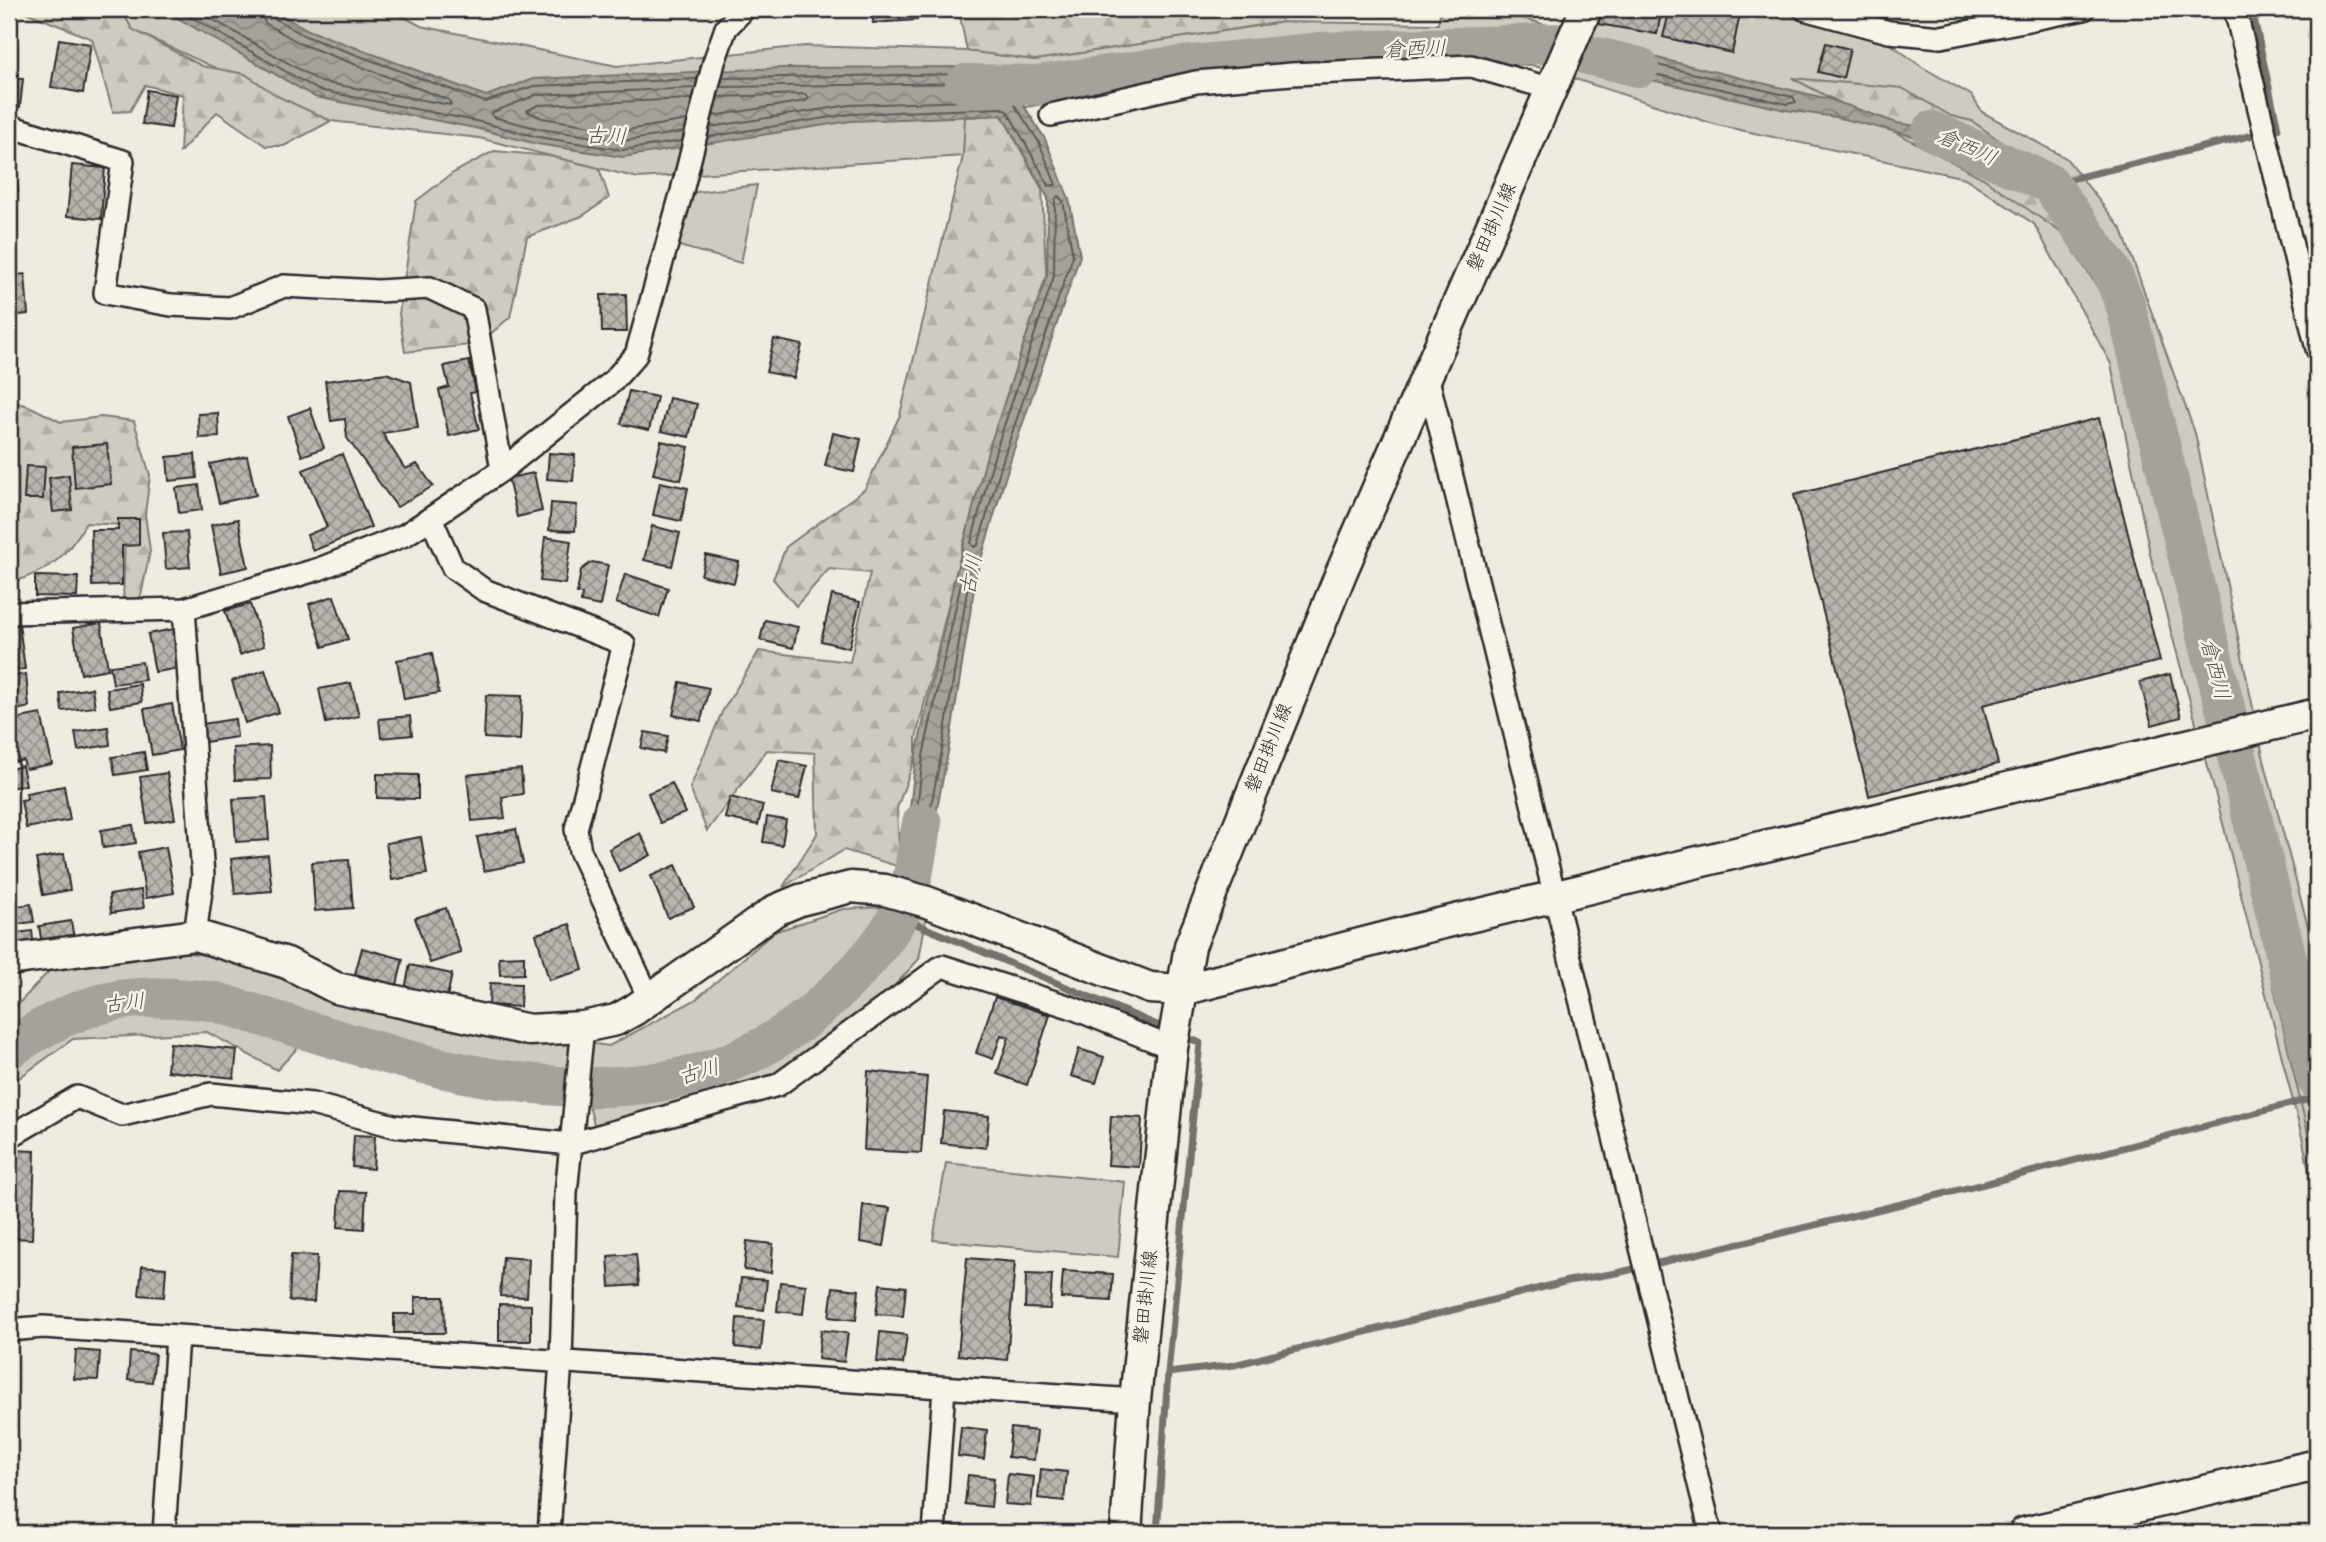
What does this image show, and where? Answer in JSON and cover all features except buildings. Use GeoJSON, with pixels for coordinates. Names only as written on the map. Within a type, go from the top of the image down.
{"type":"FeatureCollection","features":[{"type":"Feature","properties":{"kind":"street"},"geometry":{"type":"LineString","coordinates":[[9,613],[184,609],[320,569],[405,535],[502,470],[612,382],[636,355],[682,191],[714,62],[726,28],[744,9]]}},
{"type":"Feature","properties":{"kind":"street","name":"磐田掛川線"},"geometry":{"type":"LineString","coordinates":[[1126,1533],[1135,1400],[1172,1048],[1190,946],[1256,779],[1586,9]]}},
{"type":"Feature","properties":{"kind":"street"},"geometry":{"type":"LineString","coordinates":[[1804,9],[1889,32],[1941,37],[2084,9]]}},
{"type":"Feature","properties":{"kind":"street"},"geometry":{"type":"LineString","coordinates":[[2235,9],[2317,349]]}},
{"type":"Feature","properties":{"kind":"street"},"geometry":{"type":"LineString","coordinates":[[1051,115],[1196,82],[1292,74],[1471,66],[1552,89]]}},
{"type":"Feature","properties":{"kind":"street"},"geometry":{"type":"LineString","coordinates":[[9,126],[123,161],[105,293],[171,304],[230,308],[284,286],[378,290],[430,288],[474,309],[502,470]]}},
{"type":"Feature","properties":{"kind":"street"},"geometry":{"type":"LineString","coordinates":[[1427,375],[1711,1533]]}},
{"type":"Feature","properties":{"kind":"street"},"geometry":{"type":"LineString","coordinates":[[431,518],[453,568],[484,590],[624,644],[576,829],[580,851],[649,998]]}},
{"type":"Feature","properties":{"kind":"street"},"geometry":{"type":"LineString","coordinates":[[184,609],[203,876],[194,935]]}},
{"type":"Feature","properties":{"kind":"street"},"geometry":{"type":"LineString","coordinates":[[9,960],[194,935],[287,963],[336,988],[528,1030],[583,1033],[616,1020],[776,910],[800,900],[851,887],[885,890],[927,902],[1150,988],[1182,990],[1556,896],[2199,740],[2317,714]]}},
{"type":"Feature","properties":{"kind":"street"},"geometry":{"type":"LineString","coordinates":[[9,1137],[77,1097],[122,1115],[211,1094],[312,1104],[394,1126],[570,1144],[778,1085],[942,966],[1070,1007],[1172,1048]]}},
{"type":"Feature","properties":{"kind":"street"},"geometry":{"type":"LineString","coordinates":[[550,1533],[561,1360],[570,1144],[583,1033]]}},
{"type":"Feature","properties":{"kind":"street"},"geometry":{"type":"LineString","coordinates":[[9,1330],[43,1327],[1135,1400]]}},
{"type":"Feature","properties":{"kind":"street"},"geometry":{"type":"LineString","coordinates":[[164,1533],[177,1336]]}},
{"type":"Feature","properties":{"kind":"street"},"geometry":{"type":"LineString","coordinates":[[934,1533],[944,1388]]}},
{"type":"Feature","properties":{"kind":"street"},"geometry":{"type":"LineString","coordinates":[[2024,1533],[2317,1465]]}},
{"type":"Feature","properties":{"kind":"green space"},"geometry":{"type":"Polygon","coordinates":[[[18,9],[121,9],[132,29],[202,66],[245,74],[279,97],[331,121],[284,146],[266,146],[217,112],[180,152],[183,95],[145,85],[130,111],[113,112],[92,39],[18,9]]]}},
{"type":"Feature","properties":{"kind":"green space"},"geometry":{"type":"Polygon","coordinates":[[[87,9],[389,9],[421,26],[617,66],[805,46],[967,51],[1035,60],[1282,22],[1438,24],[1441,9],[1490,9],[1575,33],[1585,9],[1808,9],[1865,25],[1922,67],[1971,95],[1982,112],[2066,158],[2122,230],[2195,433],[2264,760],[2317,961],[2317,1213],[2303,1141],[2217,800],[2151,558],[2111,364],[2034,224],[1965,178],[1717,125],[1532,65],[1444,61],[1102,94],[966,117],[963,156],[638,178],[479,138],[331,121],[87,9]]]}},
{"type":"Feature","properties":{"kind":"green space"},"geometry":{"type":"Polygon","coordinates":[[[953,9],[1280,9],[1282,22],[1035,60],[967,51],[960,16],[953,9]]]}},
{"type":"Feature","properties":{"kind":"green space"},"geometry":{"type":"Polygon","coordinates":[[[1792,78],[1902,88],[1951,116],[1972,121],[2010,148],[2046,182],[2071,187],[2120,261],[2160,384],[2171,445],[2184,481],[2317,1025],[2317,1173],[2211,717],[2108,303],[2063,234],[1983,178],[1792,78]]]}},
{"type":"Feature","properties":{"kind":"green space"},"geometry":{"type":"Polygon","coordinates":[[[1002,115],[1042,189],[1047,288],[963,545],[916,738],[916,755],[897,808],[900,867],[844,850],[783,887],[817,834],[815,753],[767,750],[707,831],[690,788],[722,712],[759,651],[850,662],[870,573],[829,569],[796,606],[773,579],[786,547],[865,489],[900,415],[963,156],[965,117],[1002,115]]]}},
{"type":"Feature","properties":{"kind":"green space"},"geometry":{"type":"Polygon","coordinates":[[[494,151],[549,156],[599,168],[609,198],[582,216],[527,237],[510,317],[479,344],[405,352],[399,314],[416,201],[453,173],[494,151]]]}},
{"type":"Feature","properties":{"kind":"green space"},"geometry":{"type":"Polygon","coordinates":[[[757,185],[741,263],[679,246],[689,193],[757,185]]]}},
{"type":"Feature","properties":{"kind":"green space"},"geometry":{"type":"Polygon","coordinates":[[[9,401],[29,406],[61,422],[101,417],[134,421],[150,475],[145,514],[150,551],[141,596],[123,611],[125,525],[86,523],[71,546],[55,562],[35,574],[9,583],[9,401]]]}},
{"type":"Feature","properties":{"kind":"green space"},"geometry":{"type":"Polygon","coordinates":[[[884,907],[926,919],[919,959],[852,1033],[784,1077],[596,1131],[587,1099],[550,1096],[302,1043],[277,1070],[207,1032],[73,1039],[9,1085],[9,1014],[64,955],[128,947],[246,959],[521,1033],[609,1046],[695,1000],[774,932],[843,909],[884,907]]]}},
{"type":"Feature","properties":{"kind":"green space"},"geometry":{"type":"Polygon","coordinates":[[[946,1163],[1125,1182],[1118,1257],[933,1240],[946,1163]]]}},
{"type":"Feature","properties":{"kind":"water"},"geometry":{"type":"Polygon","coordinates":[[[162,9],[270,9],[308,30],[486,96],[533,79],[784,68],[968,67],[1020,76],[1019,98],[1045,139],[1069,199],[1080,256],[1012,455],[976,576],[949,747],[923,880],[903,871],[916,755],[954,581],[988,451],[1047,274],[1048,198],[1002,115],[851,121],[623,157],[537,144],[475,128],[315,97],[162,9]]]}},
{"type":"Feature","properties":{"kind":"water"},"geometry":{"type":"Polygon","coordinates":[[[1590,42],[1829,99],[1897,123],[1961,133],[1981,153],[1836,117],[1786,110],[1584,65],[1590,42]]]}},
{"type":"Feature","properties":{"kind":"waterway"},"geometry":{"type":"LineString","coordinates":[[2050,184],[2278,129],[2252,9]]}},
{"type":"Feature","properties":{"kind":"waterway","name":"倉西川"},"geometry":{"type":"LineString","coordinates":[[965,84],[1038,85],[1143,70],[1321,52],[1561,43],[1588,55],[1639,67]]}},
{"type":"Feature","properties":{"kind":"waterway","name":"倉西川"},"geometry":{"type":"LineString","coordinates":[[1932,131],[2050,184],[2109,267],[2125,303],[2317,1080]]}},
{"type":"Feature","properties":{"kind":"waterway","name":"古川"},"geometry":{"type":"LineString","coordinates":[[9,1049],[59,1019],[83,1009],[131,999],[157,997],[216,1002],[365,1048],[443,1068],[522,1082],[600,1087],[676,1079],[748,1054],[816,1010],[842,987],[879,945],[899,915],[914,872],[922,823]]}},
{"type":"Feature","properties":{"kind":"waterway"},"geometry":{"type":"LineString","coordinates":[[897,916],[1169,1030]]}},
{"type":"Feature","properties":{"kind":"waterway"},"geometry":{"type":"LineString","coordinates":[[1157,1533],[1168,1373],[1200,1043],[1180,1034]]}},
{"type":"Feature","properties":{"kind":"waterway"},"geometry":{"type":"LineString","coordinates":[[1168,1373],[1234,1365],[1568,1281],[1617,1273],[1984,1184],[2317,1097]]}}]}
